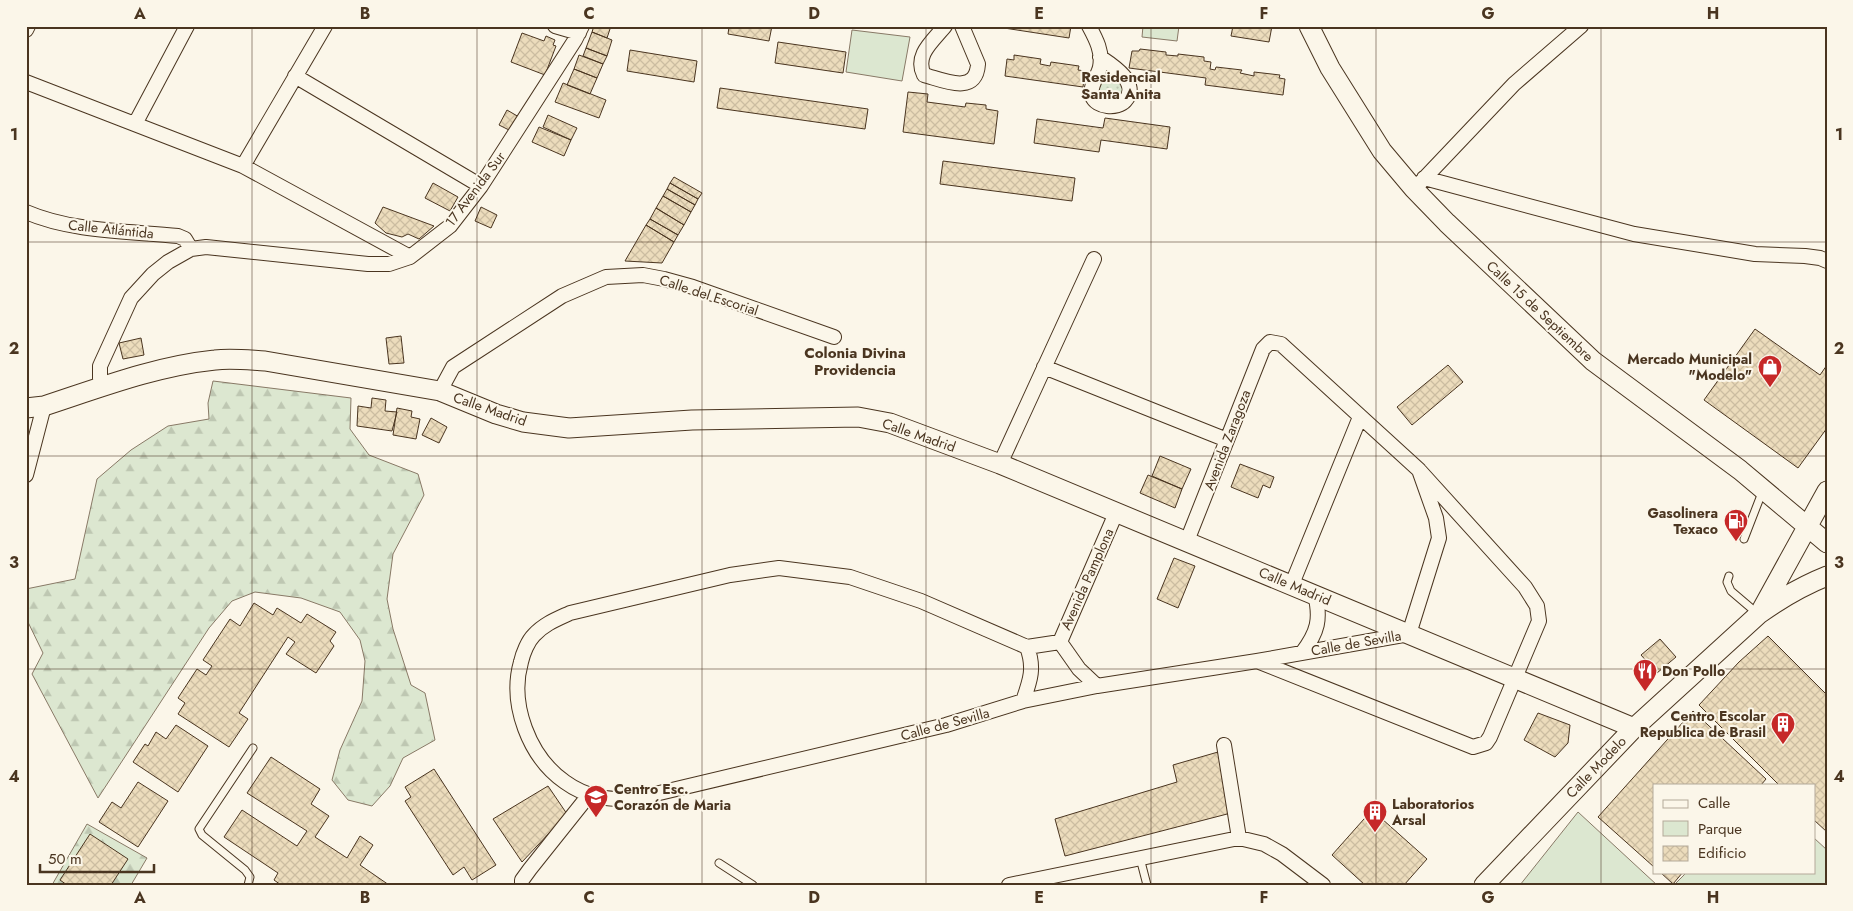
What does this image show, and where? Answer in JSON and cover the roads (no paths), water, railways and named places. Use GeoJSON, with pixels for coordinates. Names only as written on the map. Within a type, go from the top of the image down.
{"type":"FeatureCollection","features":[{"type":"Feature","properties":{"kind":"street"},"geometry":{"type":"LineString","coordinates":[[26,30],[28,26]]}},
{"type":"Feature","properties":{"kind":"street"},"geometry":{"type":"LineString","coordinates":[[135,124],[187,26]]}},
{"type":"Feature","properties":{"kind":"street"},"geometry":{"type":"LineString","coordinates":[[243,166],[325,26]]}},
{"type":"Feature","properties":{"kind":"street"},"geometry":{"type":"LineString","coordinates":[[555,26],[580,29]]}},
{"type":"Feature","properties":{"kind":"street"},"geometry":{"type":"LineString","coordinates":[[945,26],[923,52],[920,60],[921,68],[924,75],[961,84],[972,80],[978,70],[978,64],[962,26]]}},
{"type":"Feature","properties":{"kind":"street"},"geometry":{"type":"LineString","coordinates":[[1089,26],[1099,44],[1100,57]]}},
{"type":"Feature","properties":{"kind":"street","name":"Calle 15 de Septiembre"},"geometry":{"type":"LineString","coordinates":[[1309,26],[1330,68],[1382,151],[1419,184],[1447,223],[1593,361],[1740,470],[1827,543]]}},
{"type":"Feature","properties":{"kind":"street"},"geometry":{"type":"LineString","coordinates":[[1419,184],[1514,84],[1581,26]]}},
{"type":"Feature","properties":{"kind":"street","name":"17 Avenida Sur"},"geometry":{"type":"LineString","coordinates":[[191,249],[206,247],[368,264],[389,264],[410,257],[450,226],[481,186],[580,29]]}},
{"type":"Feature","properties":{"kind":"street"},"geometry":{"type":"LineString","coordinates":[[295,76],[481,186]]}},
{"type":"Feature","properties":{"kind":"street"},"geometry":{"type":"LineString","coordinates":[[26,82],[243,166],[410,257]]}},
{"type":"Feature","properties":{"kind":"street"},"geometry":{"type":"LineString","coordinates":[[1419,184],[1634,234],[1755,254],[1805,256],[1827,261]]}},
{"type":"Feature","properties":{"kind":"street","name":"Calle Atlántida"},"geometry":{"type":"LineString","coordinates":[[26,212],[41,219],[72,226],[178,236],[185,239],[191,249]]}},
{"type":"Feature","properties":{"kind":"street"},"geometry":{"type":"LineString","coordinates":[[102,387],[100,366],[131,298],[153,274],[168,262],[191,249]]}},
{"type":"Feature","properties":{"kind":"street"},"geometry":{"type":"LineString","coordinates":[[1000,464],[1094,259]]}},
{"type":"Feature","properties":{"kind":"street","name":"Calle del Escorial"},"geometry":{"type":"LineString","coordinates":[[440,391],[453,367],[562,296],[606,277],[643,275],[664,279],[693,287],[834,337]]}},
{"type":"Feature","properties":{"kind":"street","name":"Avenida Zaragoza"},"geometry":{"type":"LineString","coordinates":[[1187,541],[1262,349],[1270,342],[1281,344],[1360,417]]}},
{"type":"Feature","properties":{"kind":"street","name":"Calle Madrid"},"geometry":{"type":"LineString","coordinates":[[35,407],[174,366],[216,360],[240,359],[265,361],[440,391],[496,414],[523,422],[569,428],[692,420],[858,417],[890,423],[1000,464],[1634,728]]}},
{"type":"Feature","properties":{"kind":"street"},"geometry":{"type":"LineString","coordinates":[[1044,367],[1227,440]]}},
{"type":"Feature","properties":{"kind":"street"},"geometry":{"type":"LineString","coordinates":[[26,474],[35,407]]}},
{"type":"Feature","properties":{"kind":"street"},"geometry":{"type":"LineString","coordinates":[[1257,661],[1473,747],[1486,743],[1539,621],[1537,606],[1525,587],[1419,470],[1360,417],[1292,584]]}},
{"type":"Feature","properties":{"kind":"street"},"geometry":{"type":"LineString","coordinates":[[1409,634],[1439,538],[1436,518],[1419,470]]}},
{"type":"Feature","properties":{"kind":"street","name":"Calle Modelo"},"geometry":{"type":"LineString","coordinates":[[1759,614],[1827,491]]}},
{"type":"Feature","properties":{"kind":"street","name":"Avenida Pamplona"},"geometry":{"type":"LineString","coordinates":[[1027,647],[1060,642],[1116,513]]}},
{"type":"Feature","properties":{"kind":"street","name":"Calle de Sevilla"},"geometry":{"type":"LineString","coordinates":[[1027,647],[921,601],[850,577],[779,568],[730,575],[570,613],[548,624],[533,636],[523,654],[516,678],[518,707],[528,735],[547,766],[566,783],[589,794],[610,800],[634,799],[946,725],[1023,701],[1097,686],[1257,661],[1409,634]]}},
{"type":"Feature","properties":{"kind":"street","name":"Calle Modelo"},"geometry":{"type":"LineString","coordinates":[[1484,885],[1634,728],[1759,614],[1781,598],[1804,585],[1827,576]]}},
{"type":"Feature","properties":{"kind":"street","name":"Calle de Sevilla"},"geometry":{"type":"LineString","coordinates":[[1302,653],[1312,640],[1318,625],[1319,610],[1315,594]]}},
{"type":"Feature","properties":{"kind":"street"},"geometry":{"type":"LineString","coordinates":[[1060,642],[1079,669],[1097,686]]}},
{"type":"Feature","properties":{"kind":"street"},"geometry":{"type":"LineString","coordinates":[[1023,701],[1032,668],[1027,647]]}},
{"type":"Feature","properties":{"kind":"street"},"geometry":{"type":"LineString","coordinates":[[1224,745],[1239,838]]}},
{"type":"Feature","properties":{"kind":"street"},"geometry":{"type":"LineString","coordinates":[[522,885],[522,880],[530,869],[589,794]]}},
{"type":"Feature","properties":{"kind":"street"},"geometry":{"type":"LineString","coordinates":[[1009,885],[1239,838],[1264,844],[1282,854],[1323,885]]}},
{"type":"Feature","properties":{"kind":"lane"},"geometry":{"type":"LineString","coordinates":[[1744,539],[1764,490]]}},
{"type":"Feature","properties":{"kind":"lane"},"geometry":{"type":"LineString","coordinates":[[1729,576],[1727,582],[1731,591],[1759,614]]}},
{"type":"Feature","properties":{"kind":"lane"},"geometry":{"type":"LineString","coordinates":[[248,885],[250,877],[245,870],[202,836],[199,828],[253,748]]}},
{"type":"Feature","properties":{"kind":"lane"},"geometry":{"type":"LineString","coordinates":[[1140,858],[1147,885]]}},
{"type":"Feature","properties":{"kind":"lane"},"geometry":{"type":"LineString","coordinates":[[719,863],[753,885]]}},
{"type":"Feature","properties":{"kind":"place","name":"Mercado Municipal \"Modelo\""},"geometry":{"type":"Point","coordinates":[1770,388]}},
{"type":"Feature","properties":{"kind":"place","name":"Gasolinera Texaco"},"geometry":{"type":"Point","coordinates":[1736,542]}},
{"type":"Feature","properties":{"kind":"place","name":"Don Pollo"},"geometry":{"type":"Point","coordinates":[1645,692]}},
{"type":"Feature","properties":{"kind":"place","name":"Centro Escolar Republica de Brasil"},"geometry":{"type":"Point","coordinates":[1783,745]}},
{"type":"Feature","properties":{"kind":"place","name":"Centro Esc. Corazón de Maria"},"geometry":{"type":"Point","coordinates":[596,818]}},
{"type":"Feature","properties":{"kind":"place","name":"Laboratorios Arsal"},"geometry":{"type":"Point","coordinates":[1375,833]}},
{"type":"Feature","properties":{"kind":"district","name":"Residencial Santa Anita"},"geometry":{"type":"Point","coordinates":[1121,86]}},
{"type":"Feature","properties":{"kind":"district","name":"Colonia Divina Providencia"},"geometry":{"type":"Point","coordinates":[855,362]}}]}
